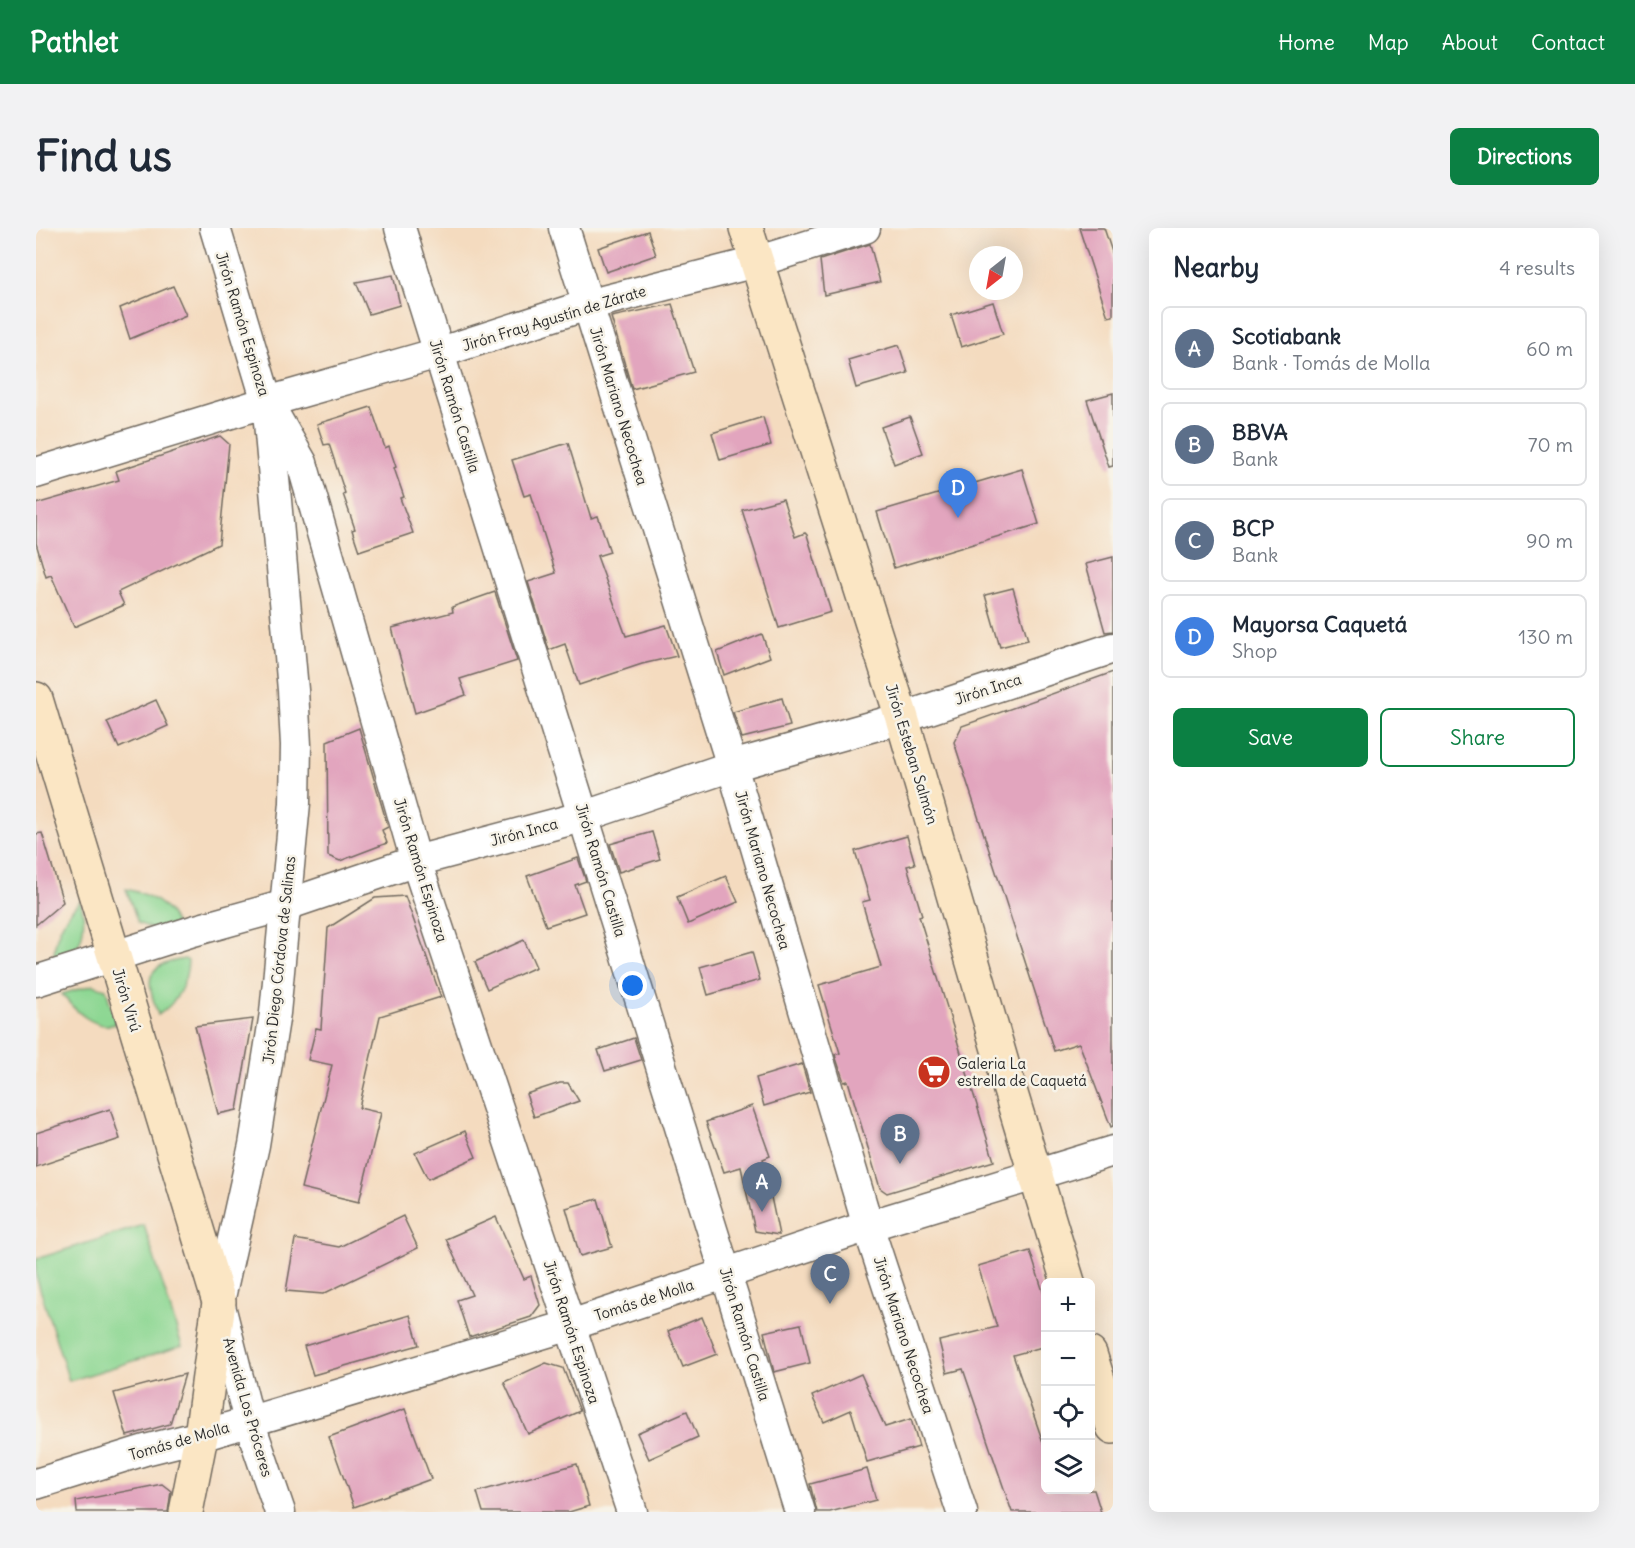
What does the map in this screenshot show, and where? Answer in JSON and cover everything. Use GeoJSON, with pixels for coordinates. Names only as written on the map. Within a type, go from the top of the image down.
{"type":"FeatureCollection","features":[{"type":"Feature","properties":{"kind":"street","name":"Jirón Ramón Espinoza"},"geometry":{"type":"LineString","coordinates":[[215,228],[267,402],[302,463],[416,861],[632,1512]]}},
{"type":"Feature","properties":{"kind":"street","name":"Jirón Ramón Castilla"},"geometry":{"type":"LineString","coordinates":[[400,228],[800,1512]]}},
{"type":"Feature","properties":{"kind":"street","name":"Jirón Mariano Necochea"},"geometry":{"type":"LineString","coordinates":[[564,228],[732,766],[868,1226],[962,1512]]}},
{"type":"Feature","properties":{"kind":"street","name":"Jirón Esteban Salmón"},"geometry":{"type":"LineString","coordinates":[[746,228],[902,718],[1067,1278]]}},
{"type":"Feature","properties":{"kind":"street","name":"Jirón Fray Agustín de Zárate"},"geometry":{"type":"LineString","coordinates":[[36,473],[267,402],[438,353],[588,305],[756,262],[865,228]]}},
{"type":"Feature","properties":{"kind":"street","name":"Jirón Diego Córdova de Salinas"},"geometry":{"type":"LineString","coordinates":[[186,1512],[201,1436],[219,1302],[254,1145],[275,1013],[295,803],[296,745],[292,679],[267,402]]}},
{"type":"Feature","properties":{"kind":"street","name":"Jirón Inca"},"geometry":{"type":"LineString","coordinates":[[36,981],[286,905],[416,861],[585,816],[732,766],[902,718],[1113,648]]}},
{"type":"Feature","properties":{"kind":"street","name":"Jirón Virú"},"geometry":{"type":"LineString","coordinates":[[36,699],[219,1302]]}},
{"type":"Feature","properties":{"kind":"street","name":"Tomás de Molla"},"geometry":{"type":"LineString","coordinates":[[36,1484],[570,1325],[868,1226],[1113,1151]]}},
{"type":"Feature","properties":{"kind":"street","name":"Avenida Los Próceres"},"geometry":{"type":"LineString","coordinates":[[219,1302],[249,1421],[280,1512]]}},
{"type":"Feature","properties":{"kind":"street"},"geometry":{"type":"LineString","coordinates":[[1095,1370],[1113,1427]]}},
{"type":"Feature","properties":{"kind":"green space"},"geometry":{"type":"Polygon","coordinates":[[[126,889],[142,894],[162,905],[176,925],[152,929],[138,923],[126,889]]]}},
{"type":"Feature","properties":{"kind":"green space"},"geometry":{"type":"Polygon","coordinates":[[[80,901],[84,921],[80,942],[70,955],[54,963],[55,945],[60,929],[80,901]]]}},
{"type":"Feature","properties":{"kind":"green space"},"geometry":{"type":"Polygon","coordinates":[[[185,959],[188,961],[187,969],[180,992],[171,1005],[158,1015],[151,992],[151,976],[161,965],[185,959]]]}},
{"type":"Feature","properties":{"kind":"green space"},"geometry":{"type":"Polygon","coordinates":[[[93,985],[106,989],[116,1024],[93,1022],[78,1012],[62,994],[93,985]]]}},
{"type":"Feature","properties":{"kind":"green space"},"geometry":{"type":"Polygon","coordinates":[[[144,1225],[182,1346],[69,1381],[36,1276],[36,1259],[144,1225]]]}},
{"type":"Feature","properties":{"kind":"building"},"geometry":{"type":"Polygon","coordinates":[[[1079,228],[1104,228],[1113,255],[1113,316],[1108,317],[1079,228]]]}},
{"type":"Feature","properties":{"kind":"building"},"geometry":{"type":"Polygon","coordinates":[[[648,231],[656,255],[606,272],[598,248],[648,231]]]}},
{"type":"Feature","properties":{"kind":"building"},"geometry":{"type":"Polygon","coordinates":[[[870,244],[880,282],[824,295],[820,260],[870,244]]]}},
{"type":"Feature","properties":{"kind":"building"},"geometry":{"type":"Polygon","coordinates":[[[393,275],[400,305],[369,314],[356,282],[393,275]]]}},
{"type":"Feature","properties":{"kind":"building"},"geometry":{"type":"Polygon","coordinates":[[[173,286],[186,315],[130,339],[120,308],[173,286]]]}},
{"type":"Feature","properties":{"kind":"building"},"geometry":{"type":"Polygon","coordinates":[[[993,302],[1003,334],[961,347],[951,315],[993,302]]]}},
{"type":"Feature","properties":{"kind":"building"},"geometry":{"type":"Polygon","coordinates":[[[672,304],[694,372],[632,389],[611,317],[672,304]]]}},
{"type":"Feature","properties":{"kind":"building"},"geometry":{"type":"Polygon","coordinates":[[[899,345],[908,373],[856,388],[848,360],[899,345]]]}},
{"type":"Feature","properties":{"kind":"building"},"geometry":{"type":"Polygon","coordinates":[[[1113,393],[1113,466],[1109,467],[1087,400],[1113,393]]]}},
{"type":"Feature","properties":{"kind":"building"},"geometry":{"type":"Polygon","coordinates":[[[371,407],[385,448],[389,446],[396,467],[394,468],[404,497],[400,498],[413,533],[359,551],[352,530],[355,529],[343,494],[345,493],[329,444],[324,445],[317,424],[371,407]]]}},
{"type":"Feature","properties":{"kind":"building"},"geometry":{"type":"Polygon","coordinates":[[[763,417],[771,445],[720,460],[712,433],[763,417]]]}},
{"type":"Feature","properties":{"kind":"building"},"geometry":{"type":"Polygon","coordinates":[[[910,417],[923,453],[894,464],[881,427],[910,417]]]}},
{"type":"Feature","properties":{"kind":"building"},"geometry":{"type":"Polygon","coordinates":[[[220,436],[229,444],[219,544],[118,592],[124,605],[74,627],[51,575],[46,577],[36,543],[36,504],[119,480],[116,471],[220,436]]]}},
{"type":"Feature","properties":{"kind":"building"},"geometry":{"type":"Polygon","coordinates":[[[568,443],[591,518],[598,516],[610,552],[597,556],[626,636],[666,625],[677,656],[642,664],[579,685],[565,644],[549,650],[528,582],[556,573],[531,494],[524,496],[512,460],[568,443]]]}},
{"type":"Feature","properties":{"kind":"building"},"geometry":{"type":"Polygon","coordinates":[[[1022,469],[1039,524],[894,568],[877,512],[1022,469]]]}},
{"type":"Feature","properties":{"kind":"building"},"geometry":{"type":"Polygon","coordinates":[[[783,499],[795,537],[805,533],[807,535],[831,612],[779,628],[742,510],[783,499]]]}},
{"type":"Feature","properties":{"kind":"building"},"geometry":{"type":"Polygon","coordinates":[[[1113,557],[1113,631],[1105,632],[1086,564],[1113,557]]]}},
{"type":"Feature","properties":{"kind":"building"},"geometry":{"type":"Polygon","coordinates":[[[1013,588],[1028,640],[1000,647],[985,595],[1013,588]]]}},
{"type":"Feature","properties":{"kind":"building"},"geometry":{"type":"Polygon","coordinates":[[[495,592],[517,661],[460,679],[466,695],[415,713],[392,628],[453,612],[452,607],[495,592]]]}},
{"type":"Feature","properties":{"kind":"building"},"geometry":{"type":"Polygon","coordinates":[[[762,634],[770,657],[724,675],[717,652],[762,634]]]}},
{"type":"Feature","properties":{"kind":"building"},"geometry":{"type":"Polygon","coordinates":[[[1113,672],[1113,1126],[1111,1127],[1079,1043],[1054,1051],[954,742],[962,726],[1113,672]]]}},
{"type":"Feature","properties":{"kind":"building"},"geometry":{"type":"Polygon","coordinates":[[[782,698],[790,726],[742,738],[733,712],[782,698]]]}},
{"type":"Feature","properties":{"kind":"building"},"geometry":{"type":"Polygon","coordinates":[[[156,700],[168,726],[119,748],[107,722],[156,700]]]}},
{"type":"Feature","properties":{"kind":"building"},"geometry":{"type":"Polygon","coordinates":[[[359,728],[388,827],[382,830],[387,843],[340,861],[328,856],[327,741],[359,728]]]}},
{"type":"Feature","properties":{"kind":"building"},"geometry":{"type":"Polygon","coordinates":[[[652,832],[660,859],[619,872],[610,844],[652,832]]]}},
{"type":"Feature","properties":{"kind":"building"},"geometry":{"type":"Polygon","coordinates":[[[42,833],[63,902],[36,925],[36,834],[42,833]]]}},
{"type":"Feature","properties":{"kind":"building"},"geometry":{"type":"Polygon","coordinates":[[[907,836],[915,864],[907,866],[922,915],[919,916],[994,1161],[887,1193],[880,1188],[848,1081],[844,1082],[835,1055],[840,1053],[819,985],[881,967],[862,902],[870,900],[855,851],[907,836]]]}},
{"type":"Feature","properties":{"kind":"building"},"geometry":{"type":"Polygon","coordinates":[[[578,858],[586,881],[575,885],[585,913],[546,926],[527,876],[578,858]]]}},
{"type":"Feature","properties":{"kind":"building"},"geometry":{"type":"Polygon","coordinates":[[[726,876],[738,902],[688,924],[677,897],[726,876]]]}},
{"type":"Feature","properties":{"kind":"building"},"geometry":{"type":"Polygon","coordinates":[[[405,896],[441,997],[380,1016],[359,1108],[381,1113],[359,1202],[301,1188],[332,1065],[308,1060],[316,1028],[321,1029],[328,928],[375,898],[405,896]]]}},
{"type":"Feature","properties":{"kind":"building"},"geometry":{"type":"Polygon","coordinates":[[[524,940],[536,967],[487,989],[475,962],[524,940]]]}},
{"type":"Feature","properties":{"kind":"building"},"geometry":{"type":"Polygon","coordinates":[[[752,952],[760,980],[708,995],[700,967],[752,952]]]}},
{"type":"Feature","properties":{"kind":"building"},"geometry":{"type":"Polygon","coordinates":[[[253,1019],[237,1110],[218,1114],[195,1026],[253,1019]]]}},
{"type":"Feature","properties":{"kind":"building"},"geometry":{"type":"Polygon","coordinates":[[[634,1038],[641,1060],[605,1071],[598,1050],[634,1038]]]}},
{"type":"Feature","properties":{"kind":"building"},"geometry":{"type":"Polygon","coordinates":[[[802,1064],[810,1092],[764,1106],[756,1078],[802,1064]]]}},
{"type":"Feature","properties":{"kind":"building"},"geometry":{"type":"Polygon","coordinates":[[[560,1083],[568,1083],[579,1101],[534,1117],[526,1094],[560,1083]]]}},
{"type":"Feature","properties":{"kind":"building"},"geometry":{"type":"Polygon","coordinates":[[[752,1106],[770,1156],[763,1159],[779,1235],[755,1231],[741,1167],[724,1172],[706,1122],[752,1106]]]}},
{"type":"Feature","properties":{"kind":"building"},"geometry":{"type":"Polygon","coordinates":[[[110,1109],[120,1139],[36,1167],[36,1133],[110,1109]]]}},
{"type":"Feature","properties":{"kind":"building"},"geometry":{"type":"Polygon","coordinates":[[[465,1131],[476,1157],[428,1179],[415,1153],[465,1131]]]}},
{"type":"Feature","properties":{"kind":"building"},"geometry":{"type":"Polygon","coordinates":[[[598,1199],[612,1247],[580,1256],[566,1208],[598,1199]]]}},
{"type":"Feature","properties":{"kind":"building"},"geometry":{"type":"Polygon","coordinates":[[[403,1216],[418,1248],[323,1294],[286,1291],[295,1239],[339,1247],[403,1216]]]}},
{"type":"Feature","properties":{"kind":"building"},"geometry":{"type":"Polygon","coordinates":[[[496,1217],[524,1279],[531,1276],[540,1305],[531,1317],[469,1337],[457,1300],[472,1295],[446,1239],[496,1217]]]}},
{"type":"Feature","properties":{"kind":"building"},"geometry":{"type":"Polygon","coordinates":[[[1030,1251],[1041,1285],[1041,1347],[1013,1355],[1041,1436],[1041,1494],[1095,1493],[1101,1512],[1012,1512],[963,1369],[947,1373],[939,1341],[997,1327],[978,1266],[1030,1251]]]}},
{"type":"Feature","properties":{"kind":"building"},"geometry":{"type":"Polygon","coordinates":[[[410,1315],[419,1345],[313,1375],[304,1346],[410,1315]]]}},
{"type":"Feature","properties":{"kind":"building"},"geometry":{"type":"Polygon","coordinates":[[[702,1317],[717,1354],[683,1367],[668,1331],[702,1317]]]}},
{"type":"Feature","properties":{"kind":"building"},"geometry":{"type":"Polygon","coordinates":[[[801,1324],[810,1363],[774,1372],[764,1332],[801,1324]]]}},
{"type":"Feature","properties":{"kind":"building"},"geometry":{"type":"Polygon","coordinates":[[[546,1363],[563,1368],[580,1411],[528,1434],[504,1382],[546,1363]]]}},
{"type":"Feature","properties":{"kind":"building"},"geometry":{"type":"Polygon","coordinates":[[[185,1374],[170,1424],[127,1436],[114,1393],[185,1374]]]}},
{"type":"Feature","properties":{"kind":"building"},"geometry":{"type":"Polygon","coordinates":[[[861,1374],[885,1427],[911,1419],[919,1447],[867,1462],[851,1410],[824,1422],[812,1396],[861,1374]]]}},
{"type":"Feature","properties":{"kind":"building"},"geometry":{"type":"Polygon","coordinates":[[[405,1409],[431,1479],[354,1507],[329,1437],[405,1409]]]}},
{"type":"Feature","properties":{"kind":"building"},"geometry":{"type":"Polygon","coordinates":[[[687,1411],[698,1437],[649,1459],[637,1433],[687,1411]]]}},
{"type":"Feature","properties":{"kind":"building"},"geometry":{"type":"Polygon","coordinates":[[[577,1464],[589,1506],[569,1512],[483,1512],[477,1492],[577,1464]]]}},
{"type":"Feature","properties":{"kind":"building"},"geometry":{"type":"Polygon","coordinates":[[[867,1469],[876,1500],[830,1512],[817,1512],[810,1484],[867,1469]]]}},
{"type":"Feature","properties":{"kind":"building"},"geometry":{"type":"Polygon","coordinates":[[[162,1484],[171,1491],[168,1512],[77,1512],[76,1501],[162,1484]]]}},
{"type":"Feature","properties":{"kind":"place","name":"Mayorsa Caquetá"},"geometry":{"type":"Point","coordinates":[958,518]}},
{"type":"Feature","properties":{"kind":"place","name":"Galeria La estrella de Caquetá"},"geometry":{"type":"Point","coordinates":[934,1072]}},
{"type":"Feature","properties":{"kind":"place","name":"BBVA"},"geometry":{"type":"Point","coordinates":[900,1164]}},
{"type":"Feature","properties":{"kind":"place","name":"Scotiabank"},"geometry":{"type":"Point","coordinates":[762,1212]}},
{"type":"Feature","properties":{"kind":"place","name":"BCP"},"geometry":{"type":"Point","coordinates":[830,1304]}}]}
